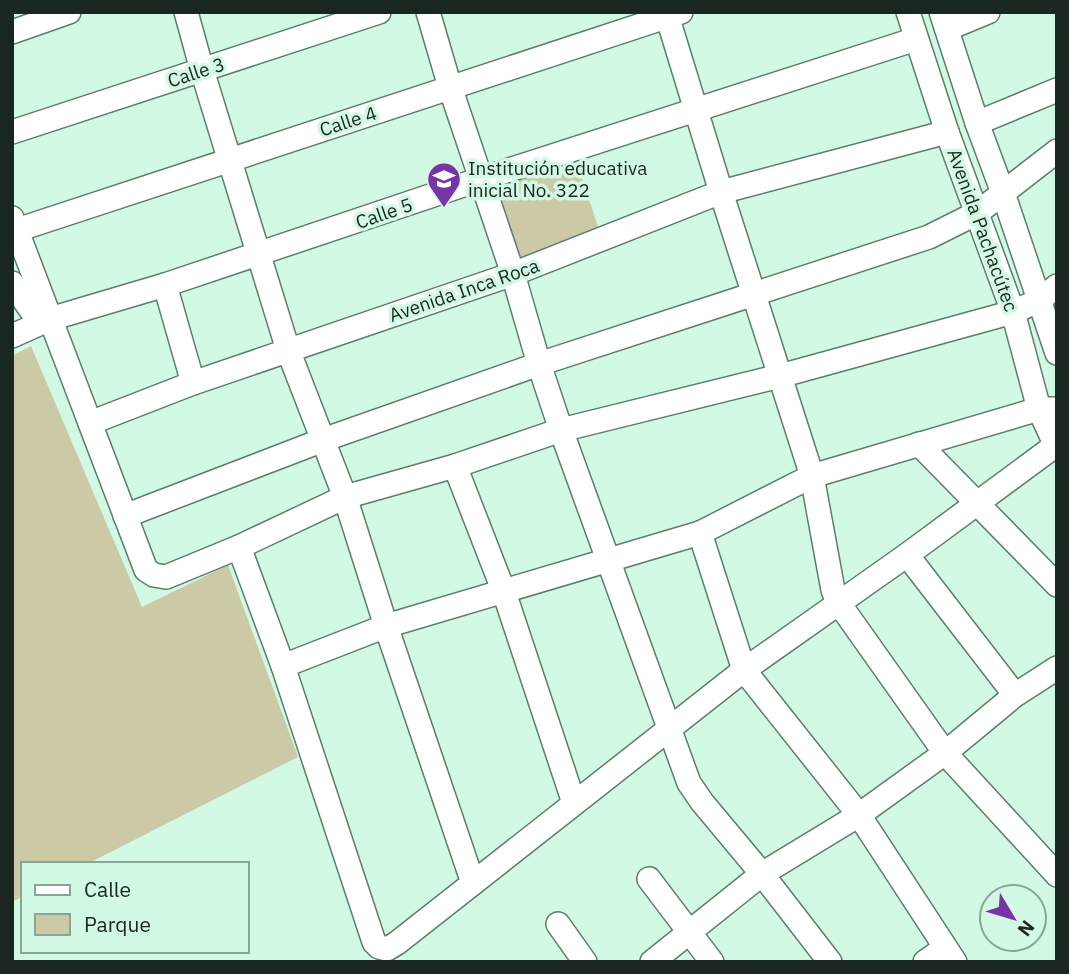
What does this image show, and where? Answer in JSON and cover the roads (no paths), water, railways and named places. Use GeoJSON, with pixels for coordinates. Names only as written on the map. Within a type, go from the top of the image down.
{"type":"FeatureCollection","features":[{"type":"Feature","properties":{"kind":"street"},"geometry":{"type":"LineString","coordinates":[[12,32],[69,12]]}},
{"type":"Feature","properties":{"kind":"street"},"geometry":{"type":"LineString","coordinates":[[186,12],[288,349],[345,497],[473,883]]}},
{"type":"Feature","properties":{"kind":"street","name":"Calle 3"},"geometry":{"type":"LineString","coordinates":[[12,132],[379,12]]}},
{"type":"Feature","properties":{"kind":"street"},"geometry":{"type":"LineString","coordinates":[[428,12],[561,430],[689,783],[830,962]]}},
{"type":"Feature","properties":{"kind":"street","name":"Avenida Pachacútec"},"geometry":{"type":"LineString","coordinates":[[908,12],[947,132],[1048,409],[1056,447]]}},
{"type":"Feature","properties":{"kind":"street"},"geometry":{"type":"LineString","coordinates":[[944,21],[988,12]]}},
{"type":"Feature","properties":{"kind":"street"},"geometry":{"type":"LineString","coordinates":[[671,14],[721,192],[812,476],[833,590],[838,602],[945,753],[1057,875]]}},
{"type":"Feature","properties":{"kind":"street","name":"Calle 4"},"geometry":{"type":"LineString","coordinates":[[14,224],[230,160],[671,14]]}},
{"type":"Feature","properties":{"kind":"street","name":"Avenida Pachacútec"},"geometry":{"type":"LineString","coordinates":[[944,21],[977,123],[1047,302],[1057,353]]}},
{"type":"Feature","properties":{"kind":"street","name":"Calle 5"},"geometry":{"type":"LineString","coordinates":[[12,336],[45,321],[260,255],[481,179],[916,39]]}},
{"type":"Feature","properties":{"kind":"street"},"geometry":{"type":"LineString","coordinates":[[977,123],[1057,90]]}},
{"type":"Feature","properties":{"kind":"street","name":"Avenida Inca Roca"},"geometry":{"type":"LineString","coordinates":[[90,423],[288,349],[513,274],[721,192],[947,132]]}},
{"type":"Feature","properties":{"kind":"street"},"geometry":{"type":"LineString","coordinates":[[125,516],[323,440],[539,364],[753,292],[929,237],[977,213],[1057,151]]}},
{"type":"Feature","properties":{"kind":"street"},"geometry":{"type":"LineString","coordinates":[[14,224],[45,321],[90,423],[146,570],[166,577],[239,547],[345,497],[455,466],[561,430],[780,376],[1047,302],[1057,286]]}},
{"type":"Feature","properties":{"kind":"street"},"geometry":{"type":"LineString","coordinates":[[12,283],[45,321]]}},
{"type":"Feature","properties":{"kind":"street"},"geometry":{"type":"LineString","coordinates":[[165,285],[193,383]]}},
{"type":"Feature","properties":{"kind":"street"},"geometry":{"type":"LineString","coordinates":[[283,666],[386,626],[700,533],[812,476],[1048,409]]}},
{"type":"Feature","properties":{"kind":"street"},"geometry":{"type":"LineString","coordinates":[[919,444],[1057,585]]}},
{"type":"Feature","properties":{"kind":"street"},"geometry":{"type":"LineString","coordinates":[[239,547],[283,666],[373,942],[387,949],[744,670],[1056,447]]}},
{"type":"Feature","properties":{"kind":"street"},"geometry":{"type":"LineString","coordinates":[[455,466],[504,592],[573,803]]}},
{"type":"Feature","properties":{"kind":"street"},"geometry":{"type":"LineString","coordinates":[[700,533],[744,670],[859,815],[950,955],[925,962]]}},
{"type":"Feature","properties":{"kind":"street"},"geometry":{"type":"LineString","coordinates":[[907,555],[1015,695]]}},
{"type":"Feature","properties":{"kind":"street"},"geometry":{"type":"LineString","coordinates":[[652,962],[762,874],[859,815],[945,753],[1015,695],[1057,668]]}},
{"type":"Feature","properties":{"kind":"street"},"geometry":{"type":"LineString","coordinates":[[649,879],[712,962]]}},
{"type":"Feature","properties":{"kind":"street"},"geometry":{"type":"LineString","coordinates":[[558,925],[585,962]]}},
{"type":"Feature","properties":{"kind":"place","name":"Institución educativa inicial No. 322"},"geometry":{"type":"Point","coordinates":[444,209]}}]}
